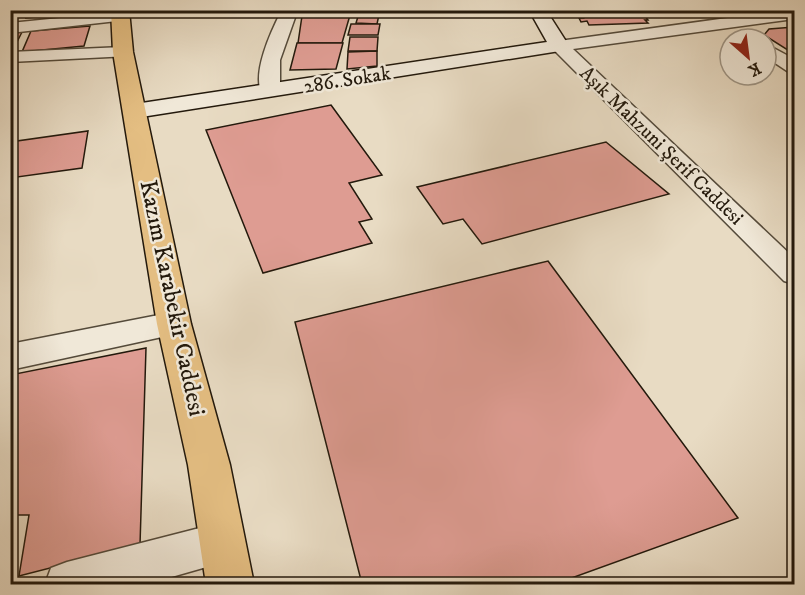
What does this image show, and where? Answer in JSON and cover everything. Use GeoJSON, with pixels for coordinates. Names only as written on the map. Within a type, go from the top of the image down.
{"type":"FeatureCollection","features":[{"type":"Feature","properties":{"kind":"main road","name":"Kazım Karabekir Caddesi"},"geometry":{"type":"LineString","coordinates":[[120,14],[123,52],[174,324],[209,465],[230,585]]}},
{"type":"Feature","properties":{"kind":"street","name":"Aşık Mahzuni Şerif Caddesi"},"geometry":{"type":"LineString","coordinates":[[537,10],[559,46],[795,274]]}},
{"type":"Feature","properties":{"kind":"street"},"geometry":{"type":"LineString","coordinates":[[270,91],[267,76],[269,62],[289,12]]}},
{"type":"Feature","properties":{"kind":"street"},"geometry":{"type":"LineString","coordinates":[[10,28],[120,14]]}},
{"type":"Feature","properties":{"kind":"street"},"geometry":{"type":"LineString","coordinates":[[559,46],[795,14]]}},
{"type":"Feature","properties":{"kind":"street"},"geometry":{"type":"LineString","coordinates":[[728,24],[733,27]]}},
{"type":"Feature","properties":{"kind":"street","name":"286. Sokak"},"geometry":{"type":"LineString","coordinates":[[135,111],[559,46]]}},
{"type":"Feature","properties":{"kind":"street"},"geometry":{"type":"LineString","coordinates":[[10,57],[123,52]]}},
{"type":"Feature","properties":{"kind":"street"},"geometry":{"type":"LineString","coordinates":[[778,57],[795,68]]}},
{"type":"Feature","properties":{"kind":"street"},"geometry":{"type":"LineString","coordinates":[[10,357],[174,324]]}},
{"type":"Feature","properties":{"kind":"street"},"geometry":{"type":"LineString","coordinates":[[67,585],[223,543]]}},
{"type":"Feature","properties":{"kind":"building"},"geometry":{"type":"Polygon","coordinates":[[[29,10],[48,10],[46,16],[26,18],[29,10]]]}},
{"type":"Feature","properties":{"kind":"building"},"geometry":{"type":"Polygon","coordinates":[[[360,10],[380,10],[377,24],[356,23],[360,10]]]}},
{"type":"Feature","properties":{"kind":"building"},"geometry":{"type":"Polygon","coordinates":[[[574,10],[639,10],[636,11],[641,16],[645,16],[648,23],[589,25],[587,21],[581,22],[579,18],[583,18],[574,10]]]}},
{"type":"Feature","properties":{"kind":"building"},"geometry":{"type":"Polygon","coordinates":[[[350,15],[342,43],[298,43],[302,16],[350,15]]]}},
{"type":"Feature","properties":{"kind":"building"},"geometry":{"type":"Polygon","coordinates":[[[351,24],[380,24],[378,35],[348,35],[351,24]]]}},
{"type":"Feature","properties":{"kind":"building"},"geometry":{"type":"Polygon","coordinates":[[[90,26],[84,46],[22,52],[31,31],[90,26]]]}},
{"type":"Feature","properties":{"kind":"building"},"geometry":{"type":"Polygon","coordinates":[[[794,27],[794,54],[778,44],[778,28],[794,27]]]}},
{"type":"Feature","properties":{"kind":"building"},"geometry":{"type":"Polygon","coordinates":[[[23,30],[13,50],[10,50],[10,31],[23,30]]]}},
{"type":"Feature","properties":{"kind":"building"},"geometry":{"type":"Polygon","coordinates":[[[350,37],[378,37],[377,51],[348,51],[350,37]]]}},
{"type":"Feature","properties":{"kind":"building"},"geometry":{"type":"Polygon","coordinates":[[[297,43],[343,43],[336,69],[290,70],[297,43]]]}},
{"type":"Feature","properties":{"kind":"building"},"geometry":{"type":"Polygon","coordinates":[[[377,51],[377,66],[347,69],[348,52],[377,51]]]}},
{"type":"Feature","properties":{"kind":"building"},"geometry":{"type":"Polygon","coordinates":[[[331,105],[382,175],[349,183],[372,219],[359,222],[372,243],[263,273],[206,130],[331,105]]]}},
{"type":"Feature","properties":{"kind":"building"},"geometry":{"type":"Polygon","coordinates":[[[88,131],[82,168],[10,178],[10,142],[88,131]]]}},
{"type":"Feature","properties":{"kind":"building"},"geometry":{"type":"Polygon","coordinates":[[[606,142],[669,194],[482,244],[463,219],[443,224],[417,187],[606,142]]]}},
{"type":"Feature","properties":{"kind":"building"},"geometry":{"type":"Polygon","coordinates":[[[548,261],[738,518],[555,584],[362,584],[295,322],[548,261]]]}},
{"type":"Feature","properties":{"kind":"building"},"geometry":{"type":"Polygon","coordinates":[[[146,348],[140,545],[19,576],[29,515],[13,515],[10,529],[10,375],[146,348]]]}}]}
